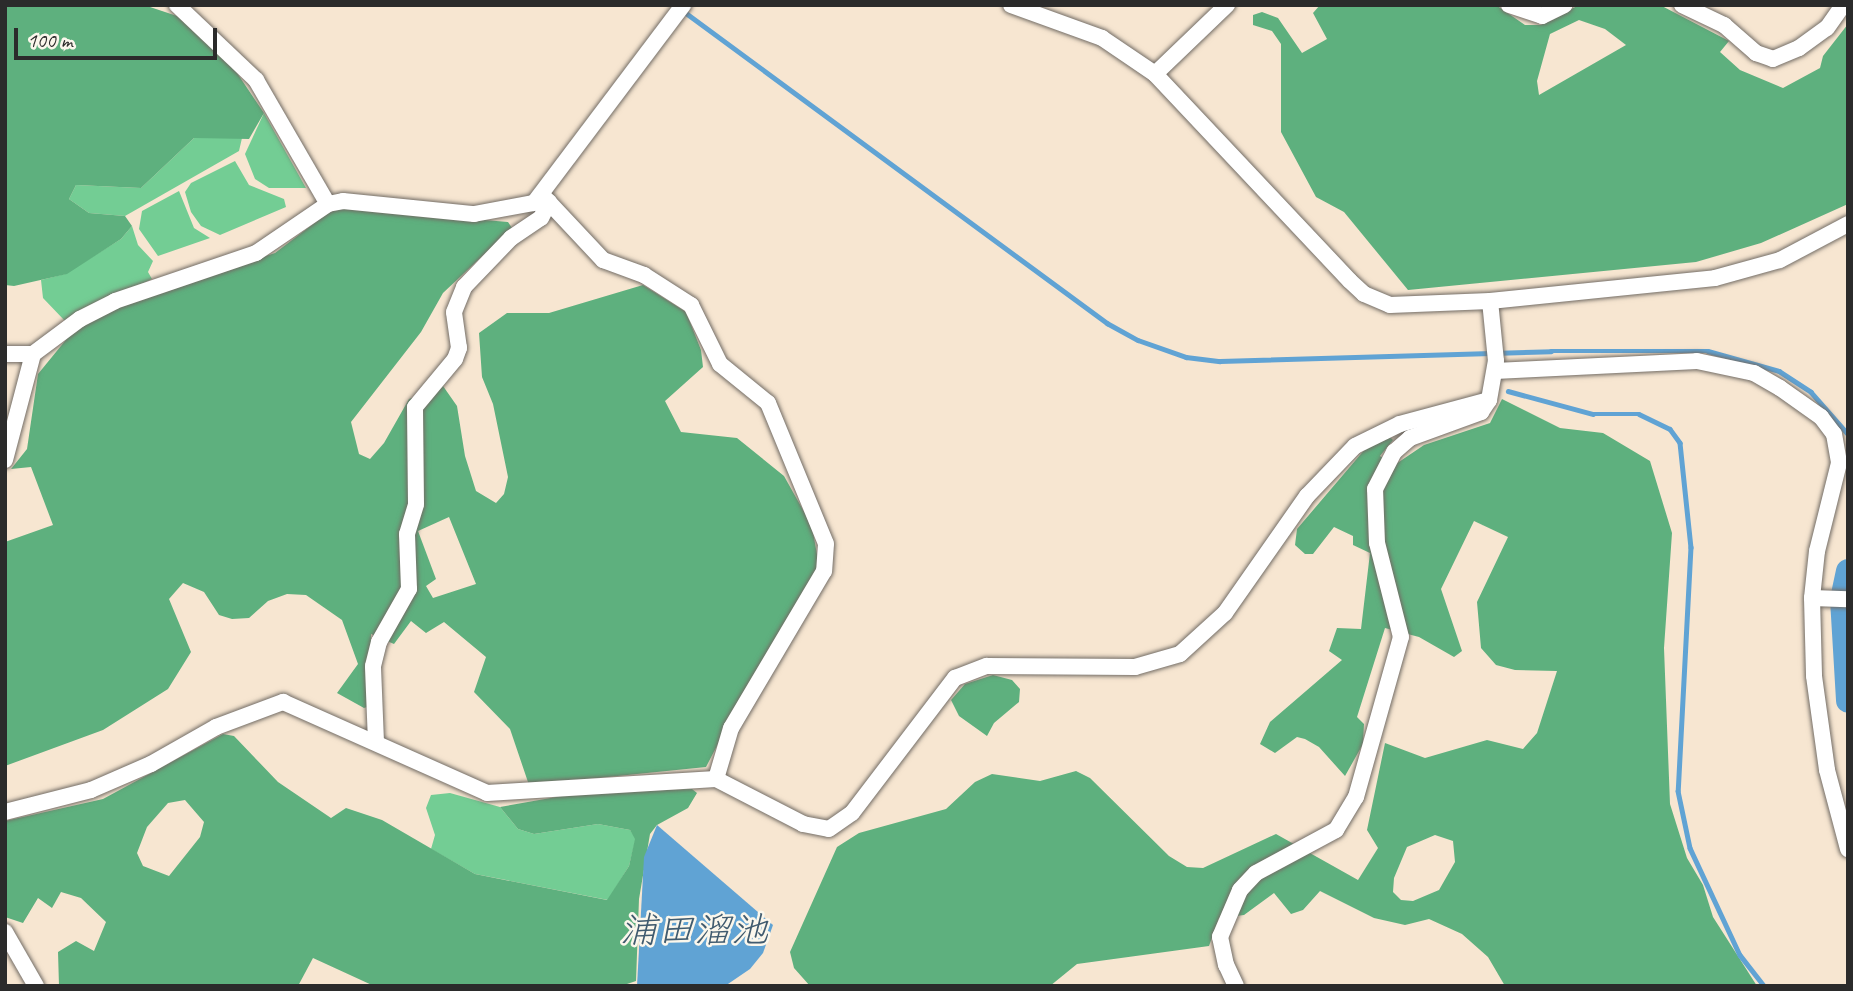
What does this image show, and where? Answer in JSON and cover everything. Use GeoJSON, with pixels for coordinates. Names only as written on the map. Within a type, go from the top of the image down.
{"type":"FeatureCollection","features":[{"type":"Feature","properties":{"kind":"street"},"geometry":{"type":"LineString","coordinates":[[177,5],[256,80],[328,204]]}},
{"type":"Feature","properties":{"kind":"street"},"geometry":{"type":"LineString","coordinates":[[1011,5],[1102,38],[1155,74],[1364,294],[1398,306],[1490,301],[1739,274],[1780,260],[1848,224]]}},
{"type":"Feature","properties":{"kind":"street"},"geometry":{"type":"LineString","coordinates":[[1155,74],[1227,5]]}},
{"type":"Feature","properties":{"kind":"street"},"geometry":{"type":"LineString","coordinates":[[1509,5],[1542,16],[1565,5]]}},
{"type":"Feature","properties":{"kind":"street"},"geometry":{"type":"LineString","coordinates":[[1682,5],[1724,25],[1756,53],[1773,58],[1799,48],[1827,28],[1843,5]]}},
{"type":"Feature","properties":{"kind":"street"},"geometry":{"type":"LineString","coordinates":[[376,742],[373,666],[379,642],[409,589],[407,534],[416,504],[415,408],[455,359],[459,348],[454,312],[464,287],[511,238],[541,218],[546,199],[680,10]]}},
{"type":"Feature","properties":{"kind":"street"},"geometry":{"type":"LineString","coordinates":[[5,355],[33,354],[80,319],[115,301],[256,253],[328,204],[343,201],[484,214],[546,199]]}},
{"type":"Feature","properties":{"kind":"street"},"geometry":{"type":"LineString","coordinates":[[546,199],[603,260],[635,270],[691,305],[720,364],[768,403],[826,544],[824,571],[731,728],[716,779]]}},
{"type":"Feature","properties":{"kind":"street"},"geometry":{"type":"LineString","coordinates":[[1236,986],[1226,965],[1220,937],[1231,906],[1256,873],[1320,840],[1345,819],[1374,737],[1401,637],[1373,516],[1381,471],[1410,438],[1472,419],[1489,400],[1495,366],[1490,301]]}},
{"type":"Feature","properties":{"kind":"street"},"geometry":{"type":"LineString","coordinates":[[5,460],[33,354]]}},
{"type":"Feature","properties":{"kind":"street"},"geometry":{"type":"LineString","coordinates":[[1495,366],[1697,361],[1754,373],[1807,405],[1834,434],[1839,463],[1816,551],[1814,676],[1825,756],[1848,849]]}},
{"type":"Feature","properties":{"kind":"street"},"geometry":{"type":"LineString","coordinates":[[5,812],[91,790],[269,704],[291,704],[487,793],[633,780],[716,779],[803,824],[829,829],[840,825],[955,678],[988,666],[1135,667],[1170,659],[1200,640],[1225,613],[1307,496],[1355,446],[1401,424],[1489,400]]}},
{"type":"Feature","properties":{"kind":"street"},"geometry":{"type":"LineString","coordinates":[[1815,597],[1848,599]]}},
{"type":"Feature","properties":{"kind":"street"},"geometry":{"type":"LineString","coordinates":[[5,932],[36,986]]}},
{"type":"Feature","properties":{"kind":"green space"},"geometry":{"type":"Polygon","coordinates":[[[5,5],[144,5],[180,17],[233,67],[264,113],[249,139],[194,138],[141,188],[76,185],[69,199],[89,213],[125,216],[132,226],[121,239],[67,274],[14,286],[5,285],[5,5]]]}},
{"type":"Feature","properties":{"kind":"green space"},"geometry":{"type":"Polygon","coordinates":[[[1320,5],[1496,5],[1525,25],[1541,25],[1579,5],[1660,5],[1729,41],[1720,52],[1740,70],[1783,88],[1820,68],[1823,56],[1848,24],[1848,204],[1761,243],[1696,262],[1408,290],[1344,212],[1316,197],[1281,132],[1281,44],[1272,31],[1253,25],[1253,15],[1262,12],[1278,18],[1302,53],[1327,39],[1313,13],[1320,5]],[[1579,20],[1550,34],[1537,81],[1539,95],[1626,45],[1605,29],[1579,20]]]}},
{"type":"Feature","properties":{"kind":"green space"},"geometry":{"type":"Polygon","coordinates":[[[264,113],[306,188],[269,188],[255,179],[245,154],[264,113]]]}},
{"type":"Feature","properties":{"kind":"green space"},"geometry":{"type":"Polygon","coordinates":[[[194,138],[242,138],[239,151],[125,216],[89,213],[69,199],[76,185],[141,188],[194,138]]]}},
{"type":"Feature","properties":{"kind":"green space"},"geometry":{"type":"Polygon","coordinates":[[[235,161],[249,185],[284,199],[286,207],[220,235],[201,226],[191,212],[185,192],[191,183],[235,161]]]}},
{"type":"Feature","properties":{"kind":"green space"},"geometry":{"type":"Polygon","coordinates":[[[179,191],[194,228],[210,238],[158,256],[139,229],[142,211],[179,191]]]}},
{"type":"Feature","properties":{"kind":"green space"},"geometry":{"type":"Polygon","coordinates":[[[344,208],[508,222],[512,228],[443,293],[421,332],[351,422],[359,454],[370,459],[384,443],[409,399],[443,386],[457,406],[465,456],[476,491],[496,503],[504,494],[508,477],[493,404],[482,377],[479,333],[507,313],[549,313],[643,285],[686,312],[701,350],[703,367],[665,401],[681,432],[737,438],[784,476],[812,526],[820,572],[744,694],[706,767],[529,785],[510,729],[474,692],[486,657],[444,622],[426,633],[411,621],[394,644],[371,634],[370,706],[364,708],[337,693],[358,664],[342,620],[306,595],[287,594],[268,601],[249,618],[232,619],[219,615],[204,592],[183,583],[169,599],[191,652],[168,689],[103,730],[5,766],[5,542],[53,525],[31,467],[11,469],[27,449],[38,374],[74,330],[119,304],[275,253],[329,212],[344,208]],[[449,517],[418,531],[436,579],[426,586],[433,598],[476,584],[449,517]]]}},
{"type":"Feature","properties":{"kind":"green space"},"geometry":{"type":"Polygon","coordinates":[[[132,226],[138,245],[153,261],[148,272],[152,279],[65,321],[43,298],[41,280],[65,274],[121,239],[132,226]]]}},
{"type":"Feature","properties":{"kind":"green space"},"geometry":{"type":"Polygon","coordinates":[[[1502,399],[1560,428],[1603,433],[1650,461],[1672,533],[1664,648],[1670,804],[1687,858],[1703,885],[1713,917],[1757,986],[1505,986],[1488,957],[1462,934],[1429,919],[1405,925],[1374,918],[1320,891],[1303,910],[1291,914],[1274,893],[1244,915],[1219,918],[1209,946],[1077,964],[1050,986],[810,986],[794,968],[790,952],[837,847],[859,833],[946,809],[975,782],[992,774],[1040,781],[1076,771],[1090,778],[1169,856],[1187,867],[1203,868],[1276,834],[1358,880],[1378,848],[1367,830],[1385,743],[1425,758],[1487,740],[1523,749],[1537,733],[1557,671],[1515,670],[1496,665],[1481,648],[1477,602],[1508,537],[1474,521],[1441,589],[1462,651],[1454,657],[1419,637],[1385,628],[1357,717],[1364,724],[1363,744],[1345,776],[1319,747],[1305,739],[1297,737],[1275,753],[1260,744],[1270,722],[1342,660],[1329,651],[1337,628],[1361,629],[1370,553],[1353,545],[1353,536],[1334,527],[1313,554],[1305,554],[1295,545],[1297,529],[1366,448],[1387,434],[1393,440],[1380,456],[1393,466],[1424,445],[1490,423],[1502,399]],[[1435,835],[1407,847],[1394,878],[1393,892],[1401,900],[1413,901],[1439,890],[1455,862],[1453,841],[1435,835]]]}},
{"type":"Feature","properties":{"kind":"green space"},"geometry":{"type":"Polygon","coordinates":[[[993,675],[1012,680],[1020,689],[1019,702],[994,723],[987,736],[959,716],[951,700],[965,684],[993,675]]]}},
{"type":"Feature","properties":{"kind":"green space"},"geometry":{"type":"Polygon","coordinates":[[[223,734],[234,736],[278,782],[331,818],[346,808],[382,820],[475,874],[607,900],[629,866],[635,839],[630,830],[598,824],[534,834],[518,829],[500,807],[579,793],[692,789],[697,793],[688,808],[657,825],[650,834],[639,899],[636,981],[621,986],[374,986],[313,958],[298,986],[59,986],[58,952],[76,941],[94,951],[106,922],[81,898],[61,892],[52,908],[38,898],[23,923],[5,917],[5,821],[103,799],[223,734]],[[185,800],[168,803],[147,827],[137,853],[143,866],[169,876],[200,837],[204,822],[185,800]]]}},
{"type":"Feature","properties":{"kind":"green space"},"geometry":{"type":"Polygon","coordinates":[[[450,793],[500,807],[518,829],[534,834],[598,824],[630,830],[636,838],[629,866],[608,900],[475,874],[431,849],[435,835],[426,808],[431,795],[450,793]]]}},
{"type":"Feature","properties":{"kind":"water","name":"浦田溜池"},"geometry":{"type":"Polygon","coordinates":[[[657,825],[773,925],[763,953],[750,969],[725,986],[637,986],[644,857],[657,825]]]}},
{"type":"Feature","properties":{"kind":"waterway"},"geometry":{"type":"LineString","coordinates":[[682,10],[1107,323],[1138,340],[1186,357],[1220,361],[1551,351],[1708,351],[1779,371],[1811,392],[1848,434]]}},
{"type":"Feature","properties":{"kind":"waterway"},"geometry":{"type":"LineString","coordinates":[[1508,391],[1593,414],[1639,414],[1670,429],[1680,443],[1691,547],[1678,791],[1690,848],[1740,955],[1764,986]]}},
{"type":"Feature","properties":{"kind":"waterway"},"geometry":{"type":"LineString","coordinates":[[1848,571],[1842,599],[1848,701]]}}]}
